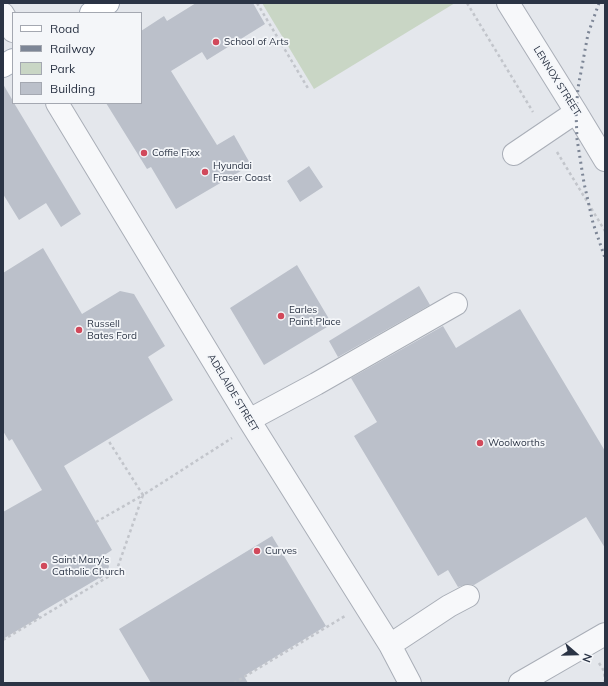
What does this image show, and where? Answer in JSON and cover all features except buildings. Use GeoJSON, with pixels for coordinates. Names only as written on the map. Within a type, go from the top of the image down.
{"type":"FeatureCollection","features":[{"type":"Feature","properties":{"kind":"main road"},"geometry":{"type":"LineString","coordinates":[[93,12],[108,3]]}},
{"type":"Feature","properties":{"kind":"main road"},"geometry":{"type":"LineString","coordinates":[[3,66],[12,61]]}},
{"type":"Feature","properties":{"kind":"street","name":"LENNOX STREET"},"geometry":{"type":"LineString","coordinates":[[508,3],[605,160]]}},
{"type":"Feature","properties":{"kind":"street"},"geometry":{"type":"LineString","coordinates":[[3,14],[12,29]]}},
{"type":"Feature","properties":{"kind":"street","name":"ADELAIDE STREET"},"geometry":{"type":"LineString","coordinates":[[58,104],[249,420],[390,645],[410,683]]}},
{"type":"Feature","properties":{"kind":"street"},"geometry":{"type":"LineString","coordinates":[[514,154],[576,112]]}},
{"type":"Feature","properties":{"kind":"street"},"geometry":{"type":"LineString","coordinates":[[249,420],[316,384],[456,304]]}},
{"type":"Feature","properties":{"kind":"street"},"geometry":{"type":"LineString","coordinates":[[390,645],[449,606],[468,596]]}},
{"type":"Feature","properties":{"kind":"street"},"geometry":{"type":"LineString","coordinates":[[520,683],[605,634]]}},
{"type":"Feature","properties":{"kind":"path"},"geometry":{"type":"LineString","coordinates":[[257,3],[309,90]]}},
{"type":"Feature","properties":{"kind":"path"},"geometry":{"type":"LineString","coordinates":[[108,440],[143,495]]}},
{"type":"Feature","properties":{"kind":"path"},"geometry":{"type":"LineString","coordinates":[[96,522],[143,495],[224,444]]}},
{"type":"Feature","properties":{"kind":"path"},"geometry":{"type":"LineString","coordinates":[[3,640],[116,572],[143,495]]}},
{"type":"Feature","properties":{"kind":"path"},"geometry":{"type":"LineString","coordinates":[[234,683],[364,604]]}},
{"type":"Feature","properties":{"kind":"green space"},"geometry":{"type":"Polygon","coordinates":[[[262,3],[455,3],[314,89],[262,3]]]}},
{"type":"Feature","properties":{"kind":"railway"},"geometry":{"type":"LineString","coordinates":[[599,3],[588,34],[578,88],[576,112],[577,139],[584,183],[593,223],[605,258]]}},
{"type":"Feature","properties":{"kind":"place","name":"School of Arts"},"geometry":{"type":"Point","coordinates":[216,42]}},
{"type":"Feature","properties":{"kind":"place","name":"Coffie Fixx"},"geometry":{"type":"Point","coordinates":[144,153]}},
{"type":"Feature","properties":{"kind":"place","name":"Hyundai Fraser Coast"},"geometry":{"type":"Point","coordinates":[205,172]}},
{"type":"Feature","properties":{"kind":"place","name":"Earles Paint Place"},"geometry":{"type":"Point","coordinates":[281,316]}},
{"type":"Feature","properties":{"kind":"place","name":"Russell Bates Ford"},"geometry":{"type":"Point","coordinates":[79,330]}},
{"type":"Feature","properties":{"kind":"place","name":"Woolworths"},"geometry":{"type":"Point","coordinates":[480,443]}},
{"type":"Feature","properties":{"kind":"place","name":"Curves"},"geometry":{"type":"Point","coordinates":[257,551]}},
{"type":"Feature","properties":{"kind":"place","name":"Saint Mary's Catholic Church"},"geometry":{"type":"Point","coordinates":[44,566]}}]}
